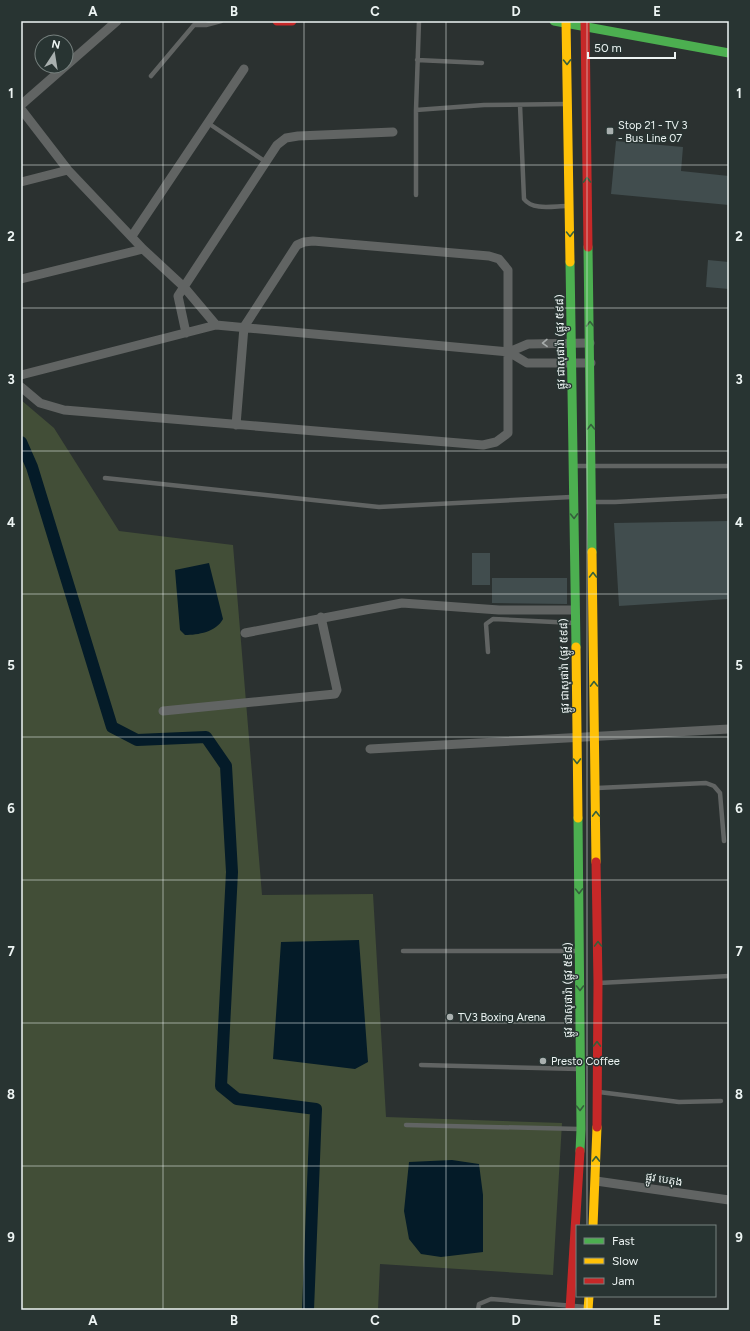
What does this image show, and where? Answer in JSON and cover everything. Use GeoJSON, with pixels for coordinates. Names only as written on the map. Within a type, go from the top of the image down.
{"type":"FeatureCollection","features":[{"type":"Feature","properties":{"kind":"main road"},"geometry":{"type":"LineString","coordinates":[[277,21],[292,21]]}},
{"type":"Feature","properties":{"kind":"main road"},"geometry":{"type":"LineString","coordinates":[[554,21],[585,24],[729,53]]}},
{"type":"Feature","properties":{"kind":"main road","name":"ផ្លូវ ជាសុផារ៉ា (ផ្លូវ ៥៩៨)"},"geometry":{"type":"LineString","coordinates":[[566,22],[576,624],[580,951],[579,1069],[581,1129],[570,1308]]}},
{"type":"Feature","properties":{"kind":"main road"},"geometry":{"type":"LineString","coordinates":[[585,24],[591,363],[598,983],[596,1181],[593,1225]]}},
{"type":"Feature","properties":{"kind":"main road"},"geometry":{"type":"LineString","coordinates":[[574,539],[593,539]]}},
{"type":"Feature","properties":{"kind":"main road"},"geometry":{"type":"LineString","coordinates":[[580,1024],[598,1024]]}},
{"type":"Feature","properties":{"kind":"main road"},"geometry":{"type":"LineString","coordinates":[[588,1308],[589,1297]]}},
{"type":"Feature","properties":{"kind":"street"},"geometry":{"type":"LineString","coordinates":[[21,105],[117,21]]}},
{"type":"Feature","properties":{"kind":"street"},"geometry":{"type":"LineString","coordinates":[[132,236],[244,68]]}},
{"type":"Feature","properties":{"kind":"street"},"geometry":{"type":"LineString","coordinates":[[21,109],[68,170],[143,249],[184,287],[216,325]]}},
{"type":"Feature","properties":{"kind":"street"},"geometry":{"type":"LineString","coordinates":[[186,333],[178,296],[277,145],[286,138],[298,136],[393,132]]}},
{"type":"Feature","properties":{"kind":"street"},"geometry":{"type":"LineString","coordinates":[[21,182],[68,170]]}},
{"type":"Feature","properties":{"kind":"street"},"geometry":{"type":"LineString","coordinates":[[21,388],[40,403],[64,410],[236,425],[483,445],[496,442],[508,433],[508,270],[499,259],[489,256],[304,242],[296,245],[244,327],[236,425]]}},
{"type":"Feature","properties":{"kind":"street"},"geometry":{"type":"LineString","coordinates":[[21,278],[143,249]]}},
{"type":"Feature","properties":{"kind":"street"},"geometry":{"type":"LineString","coordinates":[[21,376],[216,325],[509,352],[527,363],[591,363]]}},
{"type":"Feature","properties":{"kind":"street"},"geometry":{"type":"LineString","coordinates":[[509,352],[528,344],[590,343]]}},
{"type":"Feature","properties":{"kind":"street"},"geometry":{"type":"LineString","coordinates":[[245,633],[402,602],[498,610],[575,610]]}},
{"type":"Feature","properties":{"kind":"street"},"geometry":{"type":"LineString","coordinates":[[163,711],[335,694],[337,690],[321,617]]}},
{"type":"Feature","properties":{"kind":"street"},"geometry":{"type":"LineString","coordinates":[[370,749],[729,729]]}},
{"type":"Feature","properties":{"kind":"street","name":"ផ្លូវ បេតុង"},"geometry":{"type":"LineString","coordinates":[[596,1181],[729,1200]]}},
{"type":"Feature","properties":{"kind":"lane"},"geometry":{"type":"LineString","coordinates":[[151,76],[194,25],[206,25],[221,21]]}},
{"type":"Feature","properties":{"kind":"lane"},"geometry":{"type":"LineString","coordinates":[[416,195],[416,110],[419,21]]}},
{"type":"Feature","properties":{"kind":"lane"},"geometry":{"type":"LineString","coordinates":[[417,60],[482,63]]}},
{"type":"Feature","properties":{"kind":"lane"},"geometry":{"type":"LineString","coordinates":[[416,110],[568,104]]}},
{"type":"Feature","properties":{"kind":"lane"},"geometry":{"type":"LineString","coordinates":[[520,105],[524,199],[527,203],[536,206],[569,206]]}},
{"type":"Feature","properties":{"kind":"lane"},"geometry":{"type":"LineString","coordinates":[[208,124],[266,162]]}},
{"type":"Feature","properties":{"kind":"lane"},"geometry":{"type":"LineString","coordinates":[[573,466],[729,466]]}},
{"type":"Feature","properties":{"kind":"lane"},"geometry":{"type":"LineString","coordinates":[[105,478],[379,507],[574,496]]}},
{"type":"Feature","properties":{"kind":"lane"},"geometry":{"type":"LineString","coordinates":[[592,502],[729,496]]}},
{"type":"Feature","properties":{"kind":"lane"},"geometry":{"type":"LineString","coordinates":[[488,652],[486,624],[492,619],[576,624]]}},
{"type":"Feature","properties":{"kind":"lane"},"geometry":{"type":"LineString","coordinates":[[596,788],[706,783],[714,786],[720,792],[724,841]]}},
{"type":"Feature","properties":{"kind":"lane"},"geometry":{"type":"LineString","coordinates":[[403,950],[580,951]]}},
{"type":"Feature","properties":{"kind":"lane"},"geometry":{"type":"LineString","coordinates":[[598,983],[729,976]]}},
{"type":"Feature","properties":{"kind":"lane"},"geometry":{"type":"LineString","coordinates":[[421,1065],[579,1069]]}},
{"type":"Feature","properties":{"kind":"lane"},"geometry":{"type":"LineString","coordinates":[[597,1092],[679,1102],[721,1100]]}},
{"type":"Feature","properties":{"kind":"lane"},"geometry":{"type":"LineString","coordinates":[[406,1125],[581,1129]]}},
{"type":"Feature","properties":{"kind":"lane"},"geometry":{"type":"LineString","coordinates":[[478,1310],[479,1304],[491,1299],[570,1308],[588,1308]]}},
{"type":"Feature","properties":{"kind":"green space"},"geometry":{"type":"Polygon","coordinates":[[[21,400],[54,428],[119,531],[233,545],[262,895],[373,894],[386,1117],[562,1123],[553,1275],[380,1264],[378,1310],[21,1310],[21,400]]]}},
{"type":"Feature","properties":{"kind":"water"},"geometry":{"type":"Polygon","coordinates":[[[209,563],[223,619],[211,630],[185,635],[180,630],[175,570],[209,563]]]}},
{"type":"Feature","properties":{"kind":"water"},"geometry":{"type":"Polygon","coordinates":[[[359,940],[368,1062],[355,1069],[273,1059],[281,942],[359,940]]]}},
{"type":"Feature","properties":{"kind":"water"},"geometry":{"type":"Polygon","coordinates":[[[452,1160],[479,1164],[483,1195],[483,1252],[441,1257],[421,1254],[409,1239],[404,1211],[409,1162],[452,1160]]]}},
{"type":"Feature","properties":{"kind":"building"},"geometry":{"type":"Polygon","coordinates":[[[616,141],[683,147],[681,171],[729,176],[729,205],[611,194],[616,141]]]}},
{"type":"Feature","properties":{"kind":"building"},"geometry":{"type":"Polygon","coordinates":[[[708,260],[729,262],[729,289],[706,287],[708,260]]]}},
{"type":"Feature","properties":{"kind":"building"},"geometry":{"type":"Polygon","coordinates":[[[729,521],[729,599],[619,606],[614,523],[729,521]]]}},
{"type":"Feature","properties":{"kind":"building"},"geometry":{"type":"Polygon","coordinates":[[[472,553],[490,553],[490,585],[472,585],[472,553]]]}},
{"type":"Feature","properties":{"kind":"building"},"geometry":{"type":"Polygon","coordinates":[[[492,578],[567,578],[567,604],[492,603],[492,578]]]}},
{"type":"Feature","properties":{"kind":"waterway"},"geometry":{"type":"LineString","coordinates":[[21,442],[32,467],[112,727],[137,740],[206,737],[226,766],[232,872],[221,1086],[237,1099],[316,1109],[308,1310]]}},
{"type":"Feature","properties":{"kind":"traffic: fast"},"geometry":{"type":"LineString","coordinates":[[554,21],[729,53]]}},
{"type":"Feature","properties":{"kind":"traffic: fast"},"geometry":{"type":"LineString","coordinates":[[588,247],[592,552]]}},
{"type":"Feature","properties":{"kind":"traffic: fast"},"geometry":{"type":"LineString","coordinates":[[570,262],[576,647]]}},
{"type":"Feature","properties":{"kind":"traffic: fast"},"geometry":{"type":"LineString","coordinates":[[578,818],[580,1151]]}},
{"type":"Feature","properties":{"kind":"traffic: slow"},"geometry":{"type":"LineString","coordinates":[[566,21],[570,262]]}},
{"type":"Feature","properties":{"kind":"traffic: slow"},"geometry":{"type":"LineString","coordinates":[[592,552],[596,862]]}},
{"type":"Feature","properties":{"kind":"traffic: slow"},"geometry":{"type":"LineString","coordinates":[[576,647],[578,818]]}},
{"type":"Feature","properties":{"kind":"traffic: slow"},"geometry":{"type":"LineString","coordinates":[[593,1225],[597,1127]]}},
{"type":"Feature","properties":{"kind":"traffic: slow"},"geometry":{"type":"LineString","coordinates":[[588,1310],[589,1297]]}},
{"type":"Feature","properties":{"kind":"traffic: jam"},"geometry":{"type":"LineString","coordinates":[[277,21],[292,21]]}},
{"type":"Feature","properties":{"kind":"traffic: jam"},"geometry":{"type":"LineString","coordinates":[[585,21],[588,247]]}},
{"type":"Feature","properties":{"kind":"traffic: jam"},"geometry":{"type":"LineString","coordinates":[[596,862],[598,983],[597,1127]]}},
{"type":"Feature","properties":{"kind":"traffic: jam"},"geometry":{"type":"LineString","coordinates":[[570,1310],[580,1151]]}},
{"type":"Feature","properties":{"kind":"place","name":"Stop 21 - TV 3 - Bus Line 07"},"geometry":{"type":"Point","coordinates":[610,131]}},
{"type":"Feature","properties":{"kind":"place","name":"TV3 Boxing Arena"},"geometry":{"type":"Point","coordinates":[450,1017]}},
{"type":"Feature","properties":{"kind":"place","name":"Presto Coffee"},"geometry":{"type":"Point","coordinates":[543,1061]}}]}
